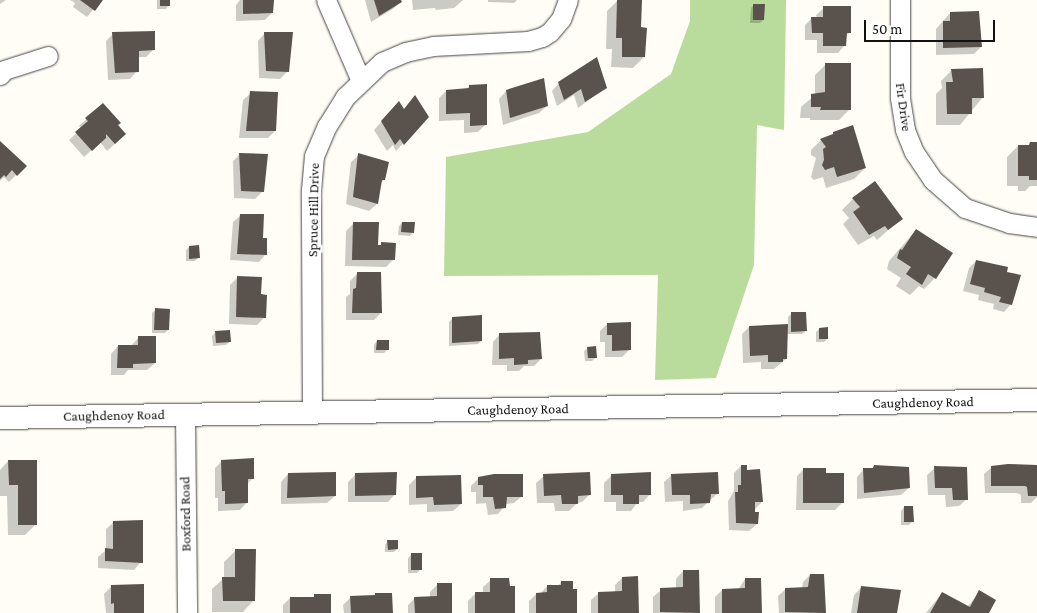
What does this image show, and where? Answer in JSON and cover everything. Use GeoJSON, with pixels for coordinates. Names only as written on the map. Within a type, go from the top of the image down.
{"type":"FeatureCollection","features":[{"type":"Feature","properties":{"kind":"street"},"geometry":{"type":"LineString","coordinates":[[326,0],[361,81]]}},
{"type":"Feature","properties":{"kind":"street","name":"Spruce Hill Drive"},"geometry":{"type":"LineString","coordinates":[[312,412],[311,190],[314,156],[326,126],[345,96],[382,62],[405,52],[433,46],[528,40],[542,37],[550,32],[561,19],[568,0]]}},
{"type":"Feature","properties":{"kind":"street","name":"Fir Drive"},"geometry":{"type":"LineString","coordinates":[[900,0],[900,98],[905,130],[914,152],[932,180],[965,208],[1009,223],[1037,227]]}},
{"type":"Feature","properties":{"kind":"street"},"geometry":{"type":"LineString","coordinates":[[0,75],[4,70],[48,56]]}},
{"type":"Feature","properties":{"kind":"street","name":"Caughdenoy Road"},"geometry":{"type":"LineString","coordinates":[[0,418],[1037,400]]}},
{"type":"Feature","properties":{"kind":"street","name":"Boxford Road"},"geometry":{"type":"LineString","coordinates":[[185,414],[187,613]]}},
{"type":"Feature","properties":{"kind":"green space"},"geometry":{"type":"Polygon","coordinates":[[[690,0],[786,0],[784,130],[757,125],[754,265],[716,378],[655,380],[658,275],[444,276],[446,157],[588,132],[671,74],[690,21],[690,0]]]}},
{"type":"Feature","properties":{"kind":"building"},"geometry":{"type":"Polygon","coordinates":[[[80,0],[103,0],[95,11],[80,0]]]}},
{"type":"Feature","properties":{"kind":"building"},"geometry":{"type":"Polygon","coordinates":[[[160,0],[170,0],[170,6],[160,6],[160,0]]]}},
{"type":"Feature","properties":{"kind":"building"},"geometry":{"type":"Polygon","coordinates":[[[243,0],[274,0],[273,13],[243,14],[243,0]]]}},
{"type":"Feature","properties":{"kind":"building"},"geometry":{"type":"Polygon","coordinates":[[[374,0],[401,0],[402,2],[379,16],[374,0]]]}},
{"type":"Feature","properties":{"kind":"building"},"geometry":{"type":"Polygon","coordinates":[[[617,0],[642,0],[641,27],[647,28],[645,57],[622,57],[622,38],[616,38],[617,0]]]}},
{"type":"Feature","properties":{"kind":"building"},"geometry":{"type":"Polygon","coordinates":[[[753,4],[765,4],[764,20],[753,20],[753,4]]]}},
{"type":"Feature","properties":{"kind":"building"},"geometry":{"type":"Polygon","coordinates":[[[823,6],[851,6],[851,33],[847,33],[846,46],[823,46],[823,33],[812,33],[811,17],[823,17],[823,6]]]}},
{"type":"Feature","properties":{"kind":"building"},"geometry":{"type":"Polygon","coordinates":[[[979,11],[982,47],[943,48],[943,21],[950,21],[950,12],[979,11]]]}},
{"type":"Feature","properties":{"kind":"building"},"geometry":{"type":"Polygon","coordinates":[[[155,31],[155,50],[139,51],[139,72],[115,73],[112,32],[155,31]]]}},
{"type":"Feature","properties":{"kind":"building"},"geometry":{"type":"Polygon","coordinates":[[[264,32],[293,32],[289,72],[266,71],[264,32]]]}},
{"type":"Feature","properties":{"kind":"building"},"geometry":{"type":"Polygon","coordinates":[[[597,57],[607,88],[585,102],[581,89],[564,100],[558,82],[597,57]]]}},
{"type":"Feature","properties":{"kind":"building"},"geometry":{"type":"Polygon","coordinates":[[[825,63],[851,63],[851,110],[820,110],[821,107],[811,107],[811,94],[825,92],[825,63]]]}},
{"type":"Feature","properties":{"kind":"building"},"geometry":{"type":"Polygon","coordinates":[[[983,68],[984,98],[972,98],[972,114],[947,114],[946,82],[953,82],[951,69],[983,68]]]}},
{"type":"Feature","properties":{"kind":"building"},"geometry":{"type":"Polygon","coordinates":[[[544,78],[548,106],[510,118],[506,90],[544,78]]]}},
{"type":"Feature","properties":{"kind":"building"},"geometry":{"type":"Polygon","coordinates":[[[487,84],[487,125],[470,126],[470,113],[446,114],[446,90],[469,88],[469,85],[487,84]]]}},
{"type":"Feature","properties":{"kind":"building"},"geometry":{"type":"Polygon","coordinates":[[[250,91],[278,92],[276,131],[246,131],[250,91]]]}},
{"type":"Feature","properties":{"kind":"building"},"geometry":{"type":"Polygon","coordinates":[[[415,95],[429,117],[404,145],[400,139],[395,145],[381,121],[399,101],[404,109],[415,95]]]}},
{"type":"Feature","properties":{"kind":"building"},"geometry":{"type":"Polygon","coordinates":[[[103,103],[121,123],[118,125],[126,134],[115,144],[106,134],[106,138],[92,151],[75,132],[88,121],[85,118],[103,103]]]}},
{"type":"Feature","properties":{"kind":"building"},"geometry":{"type":"Polygon","coordinates":[[[853,125],[866,168],[837,177],[834,167],[825,170],[822,165],[824,160],[823,149],[826,147],[820,139],[853,125]]]}},
{"type":"Feature","properties":{"kind":"building"},"geometry":{"type":"Polygon","coordinates":[[[0,141],[27,166],[17,176],[12,170],[6,177],[4,175],[0,179],[0,141]]]}},
{"type":"Feature","properties":{"kind":"building"},"geometry":{"type":"Polygon","coordinates":[[[1030,142],[1037,142],[1037,180],[1029,180],[1029,176],[1018,176],[1018,145],[1029,145],[1030,142]]]}},
{"type":"Feature","properties":{"kind":"building"},"geometry":{"type":"Polygon","coordinates":[[[239,153],[268,154],[264,192],[241,191],[239,153]]]}},
{"type":"Feature","properties":{"kind":"building"},"geometry":{"type":"Polygon","coordinates":[[[358,153],[389,162],[385,180],[382,180],[378,204],[353,197],[358,153]]]}},
{"type":"Feature","properties":{"kind":"building"},"geometry":{"type":"Polygon","coordinates":[[[875,181],[903,219],[888,230],[885,226],[869,235],[853,212],[860,207],[852,198],[875,181]]]}},
{"type":"Feature","properties":{"kind":"building"},"geometry":{"type":"Polygon","coordinates":[[[240,214],[264,214],[263,238],[267,238],[267,255],[237,254],[240,214]]]}},
{"type":"Feature","properties":{"kind":"building"},"geometry":{"type":"Polygon","coordinates":[[[353,222],[379,222],[378,245],[381,245],[381,242],[396,243],[395,260],[352,260],[353,222]]]}},
{"type":"Feature","properties":{"kind":"building"},"geometry":{"type":"Polygon","coordinates":[[[402,222],[415,222],[414,233],[401,232],[402,222]]]}},
{"type":"Feature","properties":{"kind":"building"},"geometry":{"type":"Polygon","coordinates":[[[916,229],[953,253],[936,279],[928,274],[922,285],[906,274],[911,267],[897,258],[900,249],[902,250],[916,229]]]}},
{"type":"Feature","properties":{"kind":"building"},"geometry":{"type":"Polygon","coordinates":[[[199,245],[200,258],[189,259],[189,246],[199,245]]]}},
{"type":"Feature","properties":{"kind":"building"},"geometry":{"type":"Polygon","coordinates":[[[976,260],[1008,267],[1007,272],[1021,275],[1012,305],[999,302],[1001,297],[984,292],[985,288],[970,284],[976,260]]]}},
{"type":"Feature","properties":{"kind":"building"},"geometry":{"type":"Polygon","coordinates":[[[357,272],[381,272],[382,313],[352,313],[353,289],[356,288],[357,272]]]}},
{"type":"Feature","properties":{"kind":"building"},"geometry":{"type":"Polygon","coordinates":[[[237,276],[262,277],[261,294],[267,295],[266,318],[236,317],[237,276]]]}},
{"type":"Feature","properties":{"kind":"building"},"geometry":{"type":"Polygon","coordinates":[[[155,308],[170,309],[169,330],[154,330],[155,308]]]}},
{"type":"Feature","properties":{"kind":"building"},"geometry":{"type":"Polygon","coordinates":[[[791,312],[806,312],[807,331],[791,332],[791,312]]]}},
{"type":"Feature","properties":{"kind":"building"},"geometry":{"type":"Polygon","coordinates":[[[482,315],[482,341],[452,343],[452,317],[482,315]]]}},
{"type":"Feature","properties":{"kind":"building"},"geometry":{"type":"Polygon","coordinates":[[[631,322],[631,350],[612,351],[612,335],[607,335],[607,323],[631,322]]]}},
{"type":"Feature","properties":{"kind":"building"},"geometry":{"type":"Polygon","coordinates":[[[788,324],[787,359],[783,359],[783,362],[768,362],[768,355],[750,356],[749,326],[788,324]]]}},
{"type":"Feature","properties":{"kind":"building"},"geometry":{"type":"Polygon","coordinates":[[[828,327],[828,339],[819,339],[819,328],[828,327]]]}},
{"type":"Feature","properties":{"kind":"building"},"geometry":{"type":"Polygon","coordinates":[[[230,330],[231,342],[216,343],[215,331],[230,330]]]}},
{"type":"Feature","properties":{"kind":"building"},"geometry":{"type":"Polygon","coordinates":[[[540,332],[542,359],[528,360],[528,364],[514,365],[514,358],[499,359],[499,333],[540,332]]]}},
{"type":"Feature","properties":{"kind":"building"},"geometry":{"type":"Polygon","coordinates":[[[138,336],[156,336],[156,363],[133,364],[133,368],[117,368],[118,345],[138,345],[138,336]]]}},
{"type":"Feature","properties":{"kind":"building"},"geometry":{"type":"Polygon","coordinates":[[[377,340],[389,340],[389,350],[376,350],[377,340]]]}},
{"type":"Feature","properties":{"kind":"building"},"geometry":{"type":"Polygon","coordinates":[[[596,346],[597,358],[588,358],[587,347],[596,346]]]}},
{"type":"Feature","properties":{"kind":"building"},"geometry":{"type":"Polygon","coordinates":[[[254,458],[254,479],[248,479],[248,503],[225,504],[225,491],[222,491],[221,460],[254,458]]]}},
{"type":"Feature","properties":{"kind":"building"},"geometry":{"type":"Polygon","coordinates":[[[8,460],[37,460],[37,525],[18,525],[18,485],[9,485],[8,460]]]}},
{"type":"Feature","properties":{"kind":"building"},"geometry":{"type":"Polygon","coordinates":[[[1008,464],[1037,465],[1037,496],[1028,496],[1027,487],[1025,486],[991,486],[991,466],[1008,464]]]}},
{"type":"Feature","properties":{"kind":"building"},"geometry":{"type":"Polygon","coordinates":[[[741,465],[747,465],[747,470],[760,469],[763,502],[755,502],[755,512],[759,512],[758,524],[736,523],[735,492],[738,492],[738,485],[741,485],[741,465]]]}},
{"type":"Feature","properties":{"kind":"building"},"geometry":{"type":"Polygon","coordinates":[[[874,465],[909,467],[910,488],[864,493],[863,468],[873,468],[874,465]]]}},
{"type":"Feature","properties":{"kind":"building"},"geometry":{"type":"Polygon","coordinates":[[[934,466],[967,467],[968,500],[953,500],[952,488],[935,488],[934,466]]]}},
{"type":"Feature","properties":{"kind":"building"},"geometry":{"type":"Polygon","coordinates":[[[803,468],[826,468],[826,473],[844,473],[844,503],[803,503],[803,468]]]}},
{"type":"Feature","properties":{"kind":"building"},"geometry":{"type":"Polygon","coordinates":[[[336,472],[336,496],[287,498],[288,473],[336,472]]]}},
{"type":"Feature","properties":{"kind":"building"},"geometry":{"type":"Polygon","coordinates":[[[397,472],[396,495],[355,496],[355,473],[397,472]]]}},
{"type":"Feature","properties":{"kind":"building"},"geometry":{"type":"Polygon","coordinates":[[[590,472],[591,495],[578,496],[578,504],[562,504],[561,495],[544,496],[543,474],[590,472]]]}},
{"type":"Feature","properties":{"kind":"building"},"geometry":{"type":"Polygon","coordinates":[[[651,472],[651,495],[639,495],[639,504],[623,504],[623,495],[611,495],[611,474],[651,472]]]}},
{"type":"Feature","properties":{"kind":"building"},"geometry":{"type":"Polygon","coordinates":[[[718,472],[719,494],[711,494],[710,503],[690,504],[690,495],[672,495],[671,474],[718,472]]]}},
{"type":"Feature","properties":{"kind":"building"},"geometry":{"type":"Polygon","coordinates":[[[494,474],[523,474],[523,497],[507,497],[506,508],[495,509],[493,497],[483,497],[483,485],[478,485],[478,477],[494,474]]]}},
{"type":"Feature","properties":{"kind":"building"},"geometry":{"type":"Polygon","coordinates":[[[461,475],[462,504],[434,505],[433,497],[416,498],[416,476],[461,475]]]}},
{"type":"Feature","properties":{"kind":"building"},"geometry":{"type":"Polygon","coordinates":[[[904,506],[913,506],[914,522],[904,522],[904,506]]]}},
{"type":"Feature","properties":{"kind":"building"},"geometry":{"type":"Polygon","coordinates":[[[143,520],[143,563],[105,561],[105,548],[113,549],[113,521],[143,520]]]}},
{"type":"Feature","properties":{"kind":"building"},"geometry":{"type":"Polygon","coordinates":[[[387,540],[398,540],[398,549],[388,550],[387,540]]]}},
{"type":"Feature","properties":{"kind":"building"},"geometry":{"type":"Polygon","coordinates":[[[235,549],[256,549],[255,601],[223,601],[222,577],[235,577],[235,549]]]}},
{"type":"Feature","properties":{"kind":"building"},"geometry":{"type":"Polygon","coordinates":[[[411,553],[422,553],[422,570],[411,570],[411,553]]]}},
{"type":"Feature","properties":{"kind":"building"},"geometry":{"type":"Polygon","coordinates":[[[683,570],[699,570],[700,613],[660,612],[660,588],[683,587],[683,570]]]}},
{"type":"Feature","properties":{"kind":"building"},"geometry":{"type":"Polygon","coordinates":[[[810,574],[824,574],[826,613],[785,612],[785,588],[808,587],[810,574]]]}},
{"type":"Feature","properties":{"kind":"building"},"geometry":{"type":"Polygon","coordinates":[[[638,576],[639,613],[598,613],[598,592],[622,591],[622,577],[638,576]]]}},
{"type":"Feature","properties":{"kind":"building"},"geometry":{"type":"Polygon","coordinates":[[[490,578],[509,578],[510,586],[515,586],[515,613],[475,613],[475,592],[490,592],[490,578]]]}},
{"type":"Feature","properties":{"kind":"building"},"geometry":{"type":"Polygon","coordinates":[[[745,578],[761,578],[762,613],[722,613],[722,589],[745,588],[745,578]]]}},
{"type":"Feature","properties":{"kind":"building"},"geometry":{"type":"Polygon","coordinates":[[[561,581],[573,581],[573,589],[577,589],[577,613],[536,613],[536,593],[547,592],[547,585],[561,585],[561,581]]]}},
{"type":"Feature","properties":{"kind":"building"},"geometry":{"type":"Polygon","coordinates":[[[437,583],[452,583],[452,613],[415,613],[414,597],[437,596],[437,583]]]}},
{"type":"Feature","properties":{"kind":"building"},"geometry":{"type":"Polygon","coordinates":[[[144,584],[144,613],[114,613],[114,603],[111,604],[111,585],[144,584]]]}},
{"type":"Feature","properties":{"kind":"building"},"geometry":{"type":"Polygon","coordinates":[[[861,586],[901,590],[897,613],[857,613],[861,586]]]}},
{"type":"Feature","properties":{"kind":"building"},"geometry":{"type":"Polygon","coordinates":[[[979,590],[996,600],[989,613],[930,613],[942,592],[970,607],[979,590]]]}},
{"type":"Feature","properties":{"kind":"building"},"geometry":{"type":"Polygon","coordinates":[[[375,593],[392,593],[393,613],[351,613],[350,596],[375,595],[375,593]]]}},
{"type":"Feature","properties":{"kind":"building"},"geometry":{"type":"Polygon","coordinates":[[[314,594],[331,594],[331,613],[290,613],[290,597],[314,597],[314,594]]]}}]}
